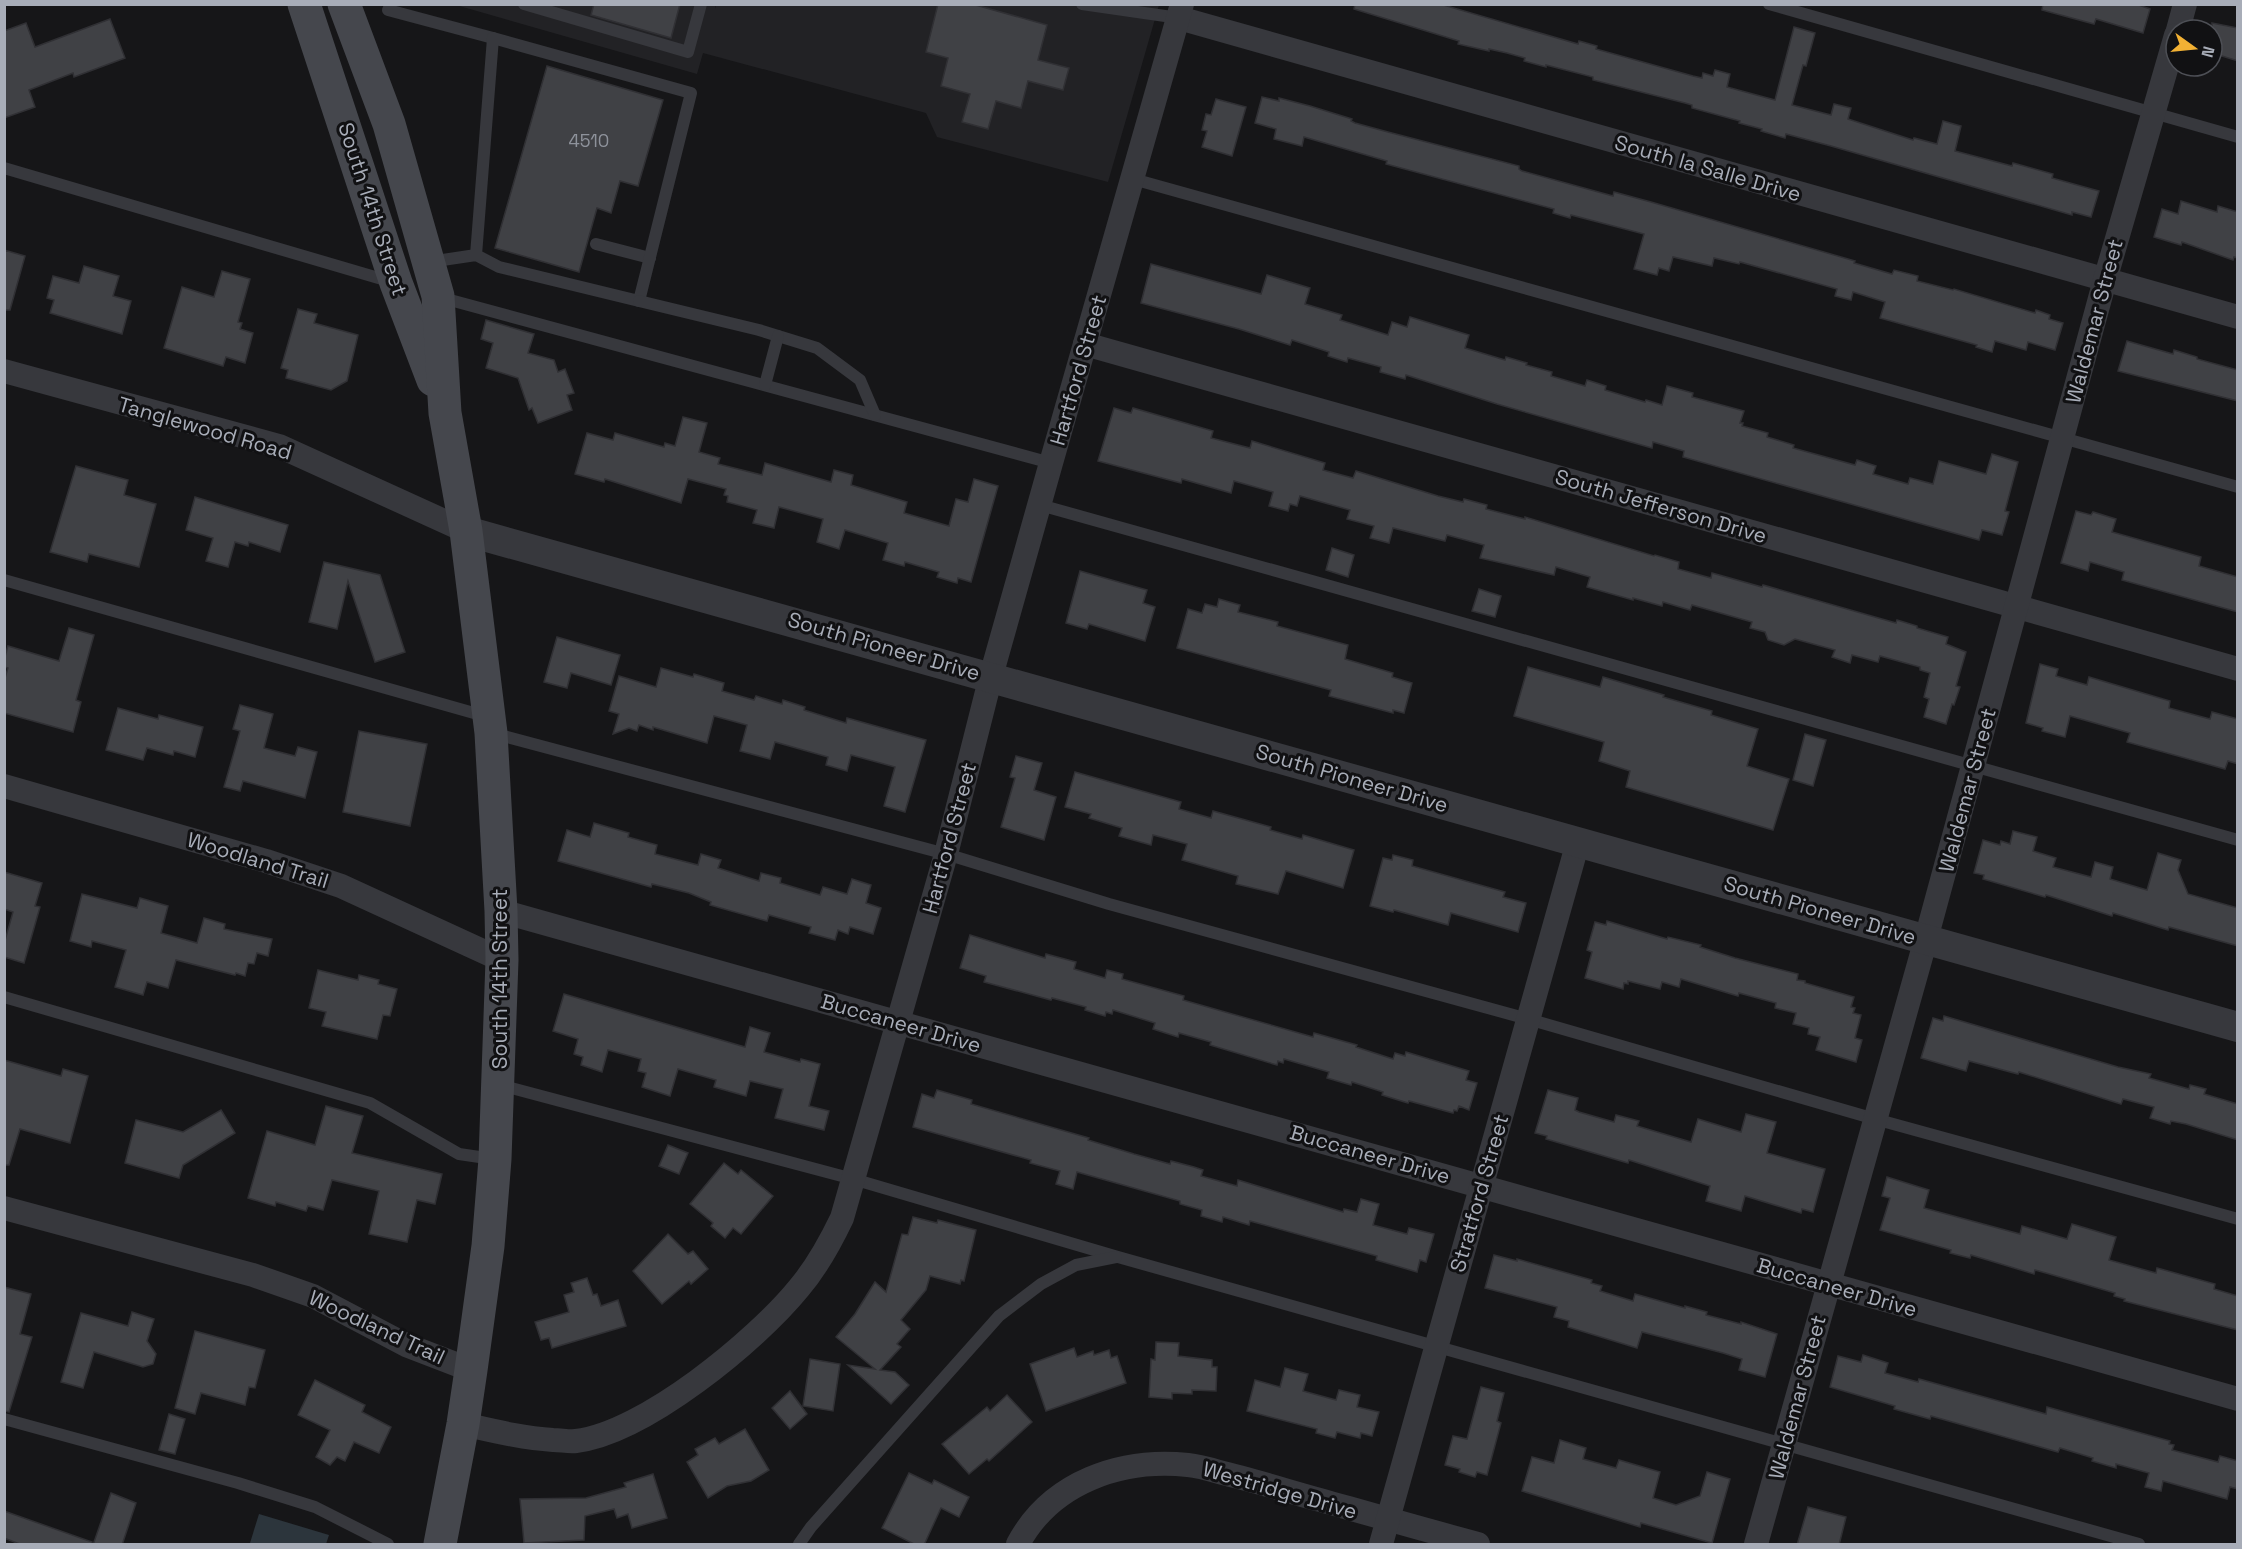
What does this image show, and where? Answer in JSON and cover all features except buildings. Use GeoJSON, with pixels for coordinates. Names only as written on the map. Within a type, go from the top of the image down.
{"type":"FeatureCollection","features":[{"type":"Feature","properties":{"kind":"main road","name":"South 14th Street"},"geometry":{"type":"LineString","coordinates":[[304,4],[396,284],[445,413]]}},
{"type":"Feature","properties":{"kind":"main road","name":"South 14th Street"},"geometry":{"type":"LineString","coordinates":[[344,4],[389,124],[438,296],[445,413],[466,531],[490,725],[502,960],[495,1159],[488,1246],[464,1424],[440,1545]]}},
{"type":"Feature","properties":{"kind":"street","name":"Hartford Street"},"geometry":{"type":"LineString","coordinates":[[464,1424],[525,1438],[576,1442],[615,1430],[675,1397],[730,1354],[778,1312],[800,1287],[826,1251],[842,1218],[946,854],[991,676],[1180,11]]}},
{"type":"Feature","properties":{"kind":"street","name":"South la Salle Drive"},"geometry":{"type":"LineString","coordinates":[[1180,11],[2238,317]]}},
{"type":"Feature","properties":{"kind":"street","name":"Waldemar Street"},"geometry":{"type":"LineString","coordinates":[[1756,1545],[1926,939],[2105,280],[2164,76]]}},
{"type":"Feature","properties":{"kind":"street"},"geometry":{"type":"LineString","coordinates":[[396,284],[438,296]]}},
{"type":"Feature","properties":{"kind":"street","name":"South Jefferson Drive"},"geometry":{"type":"LineString","coordinates":[[1085,344],[2238,669]]}},
{"type":"Feature","properties":{"kind":"street","name":"Tanglewood Road"},"geometry":{"type":"LineString","coordinates":[[4,371],[279,446],[466,531]]}},
{"type":"Feature","properties":{"kind":"street","name":"South Pioneer Drive"},"geometry":{"type":"LineString","coordinates":[[466,531],[991,676],[2238,1027]]}},
{"type":"Feature","properties":{"kind":"street","name":"Woodland Trail"},"geometry":{"type":"LineString","coordinates":[[4,786],[266,861],[341,886],[502,960]]}},
{"type":"Feature","properties":{"kind":"street","name":"Stratford Street"},"geometry":{"type":"LineString","coordinates":[[1381,1545],[1578,842]]}},
{"type":"Feature","properties":{"kind":"street","name":"Buccaneer Drive"},"geometry":{"type":"LineString","coordinates":[[501,911],[2238,1399]]}},
{"type":"Feature","properties":{"kind":"street","name":"Woodland Trail"},"geometry":{"type":"LineString","coordinates":[[4,1208],[253,1275],[313,1296],[406,1345],[471,1370]]}},
{"type":"Feature","properties":{"kind":"street","name":"Westridge Drive"},"geometry":{"type":"LineString","coordinates":[[1018,1545],[1028,1525],[1051,1502],[1081,1482],[1113,1470],[1153,1463],[1191,1465],[1232,1475],[1478,1545]]}},
{"type":"Feature","properties":{"kind":"lane"},"geometry":{"type":"LineString","coordinates":[[524,4],[559,10],[688,52],[701,4]]}},
{"type":"Feature","properties":{"kind":"lane"},"geometry":{"type":"LineString","coordinates":[[1769,4],[2238,137]]}},
{"type":"Feature","properties":{"kind":"lane"},"geometry":{"type":"LineString","coordinates":[[1087,5],[1180,11]]}},
{"type":"Feature","properties":{"kind":"lane"},"geometry":{"type":"LineString","coordinates":[[388,10],[691,93],[639,301]]}},
{"type":"Feature","properties":{"kind":"lane"},"geometry":{"type":"LineString","coordinates":[[476,255],[493,38]]}},
{"type":"Feature","properties":{"kind":"lane"},"geometry":{"type":"LineString","coordinates":[[4,168],[396,284]]}},
{"type":"Feature","properties":{"kind":"lane"},"geometry":{"type":"LineString","coordinates":[[1132,179],[2238,487]]}},
{"type":"Feature","properties":{"kind":"lane"},"geometry":{"type":"LineString","coordinates":[[596,244],[650,258]]}},
{"type":"Feature","properties":{"kind":"lane"},"geometry":{"type":"LineString","coordinates":[[428,262],[476,255],[499,267],[778,336],[817,348],[860,380],[875,416]]}},
{"type":"Feature","properties":{"kind":"lane"},"geometry":{"type":"LineString","coordinates":[[438,296],[1051,463]]}},
{"type":"Feature","properties":{"kind":"lane"},"geometry":{"type":"LineString","coordinates":[[765,385],[778,336]]}},
{"type":"Feature","properties":{"kind":"lane"},"geometry":{"type":"LineString","coordinates":[[1040,505],[2238,840]]}},
{"type":"Feature","properties":{"kind":"lane"},"geometry":{"type":"LineString","coordinates":[[4,580],[490,725],[946,854],[1109,904],[1528,1019],[1875,1119],[2238,1219]]}},
{"type":"Feature","properties":{"kind":"lane"},"geometry":{"type":"LineString","coordinates":[[4,998],[370,1103],[459,1154],[495,1159]]}},
{"type":"Feature","properties":{"kind":"lane"},"geometry":{"type":"LineString","coordinates":[[499,1085],[853,1179],[1118,1257],[2139,1545]]}},
{"type":"Feature","properties":{"kind":"lane"},"geometry":{"type":"LineString","coordinates":[[799,1545],[811,1527],[999,1316],[1041,1284],[1076,1265],[1118,1257]]}},
{"type":"Feature","properties":{"kind":"lane"},"geometry":{"type":"LineString","coordinates":[[4,1419],[238,1483],[315,1507],[388,1545]]}},
{"type":"Feature","properties":{"kind":"shaded area"},"geometry":{"type":"Polygon","coordinates":[[[716,4],[1159,5],[1108,182],[937,137],[926,113],[703,53],[697,74],[456,5],[715,5],[715,9],[716,4]]]}},
{"type":"Feature","properties":{"kind":"shaded area"},"geometry":{"type":"Polygon","coordinates":[[[259,1514],[329,1535],[326,1544],[250,1543],[259,1514]]]}}]}
